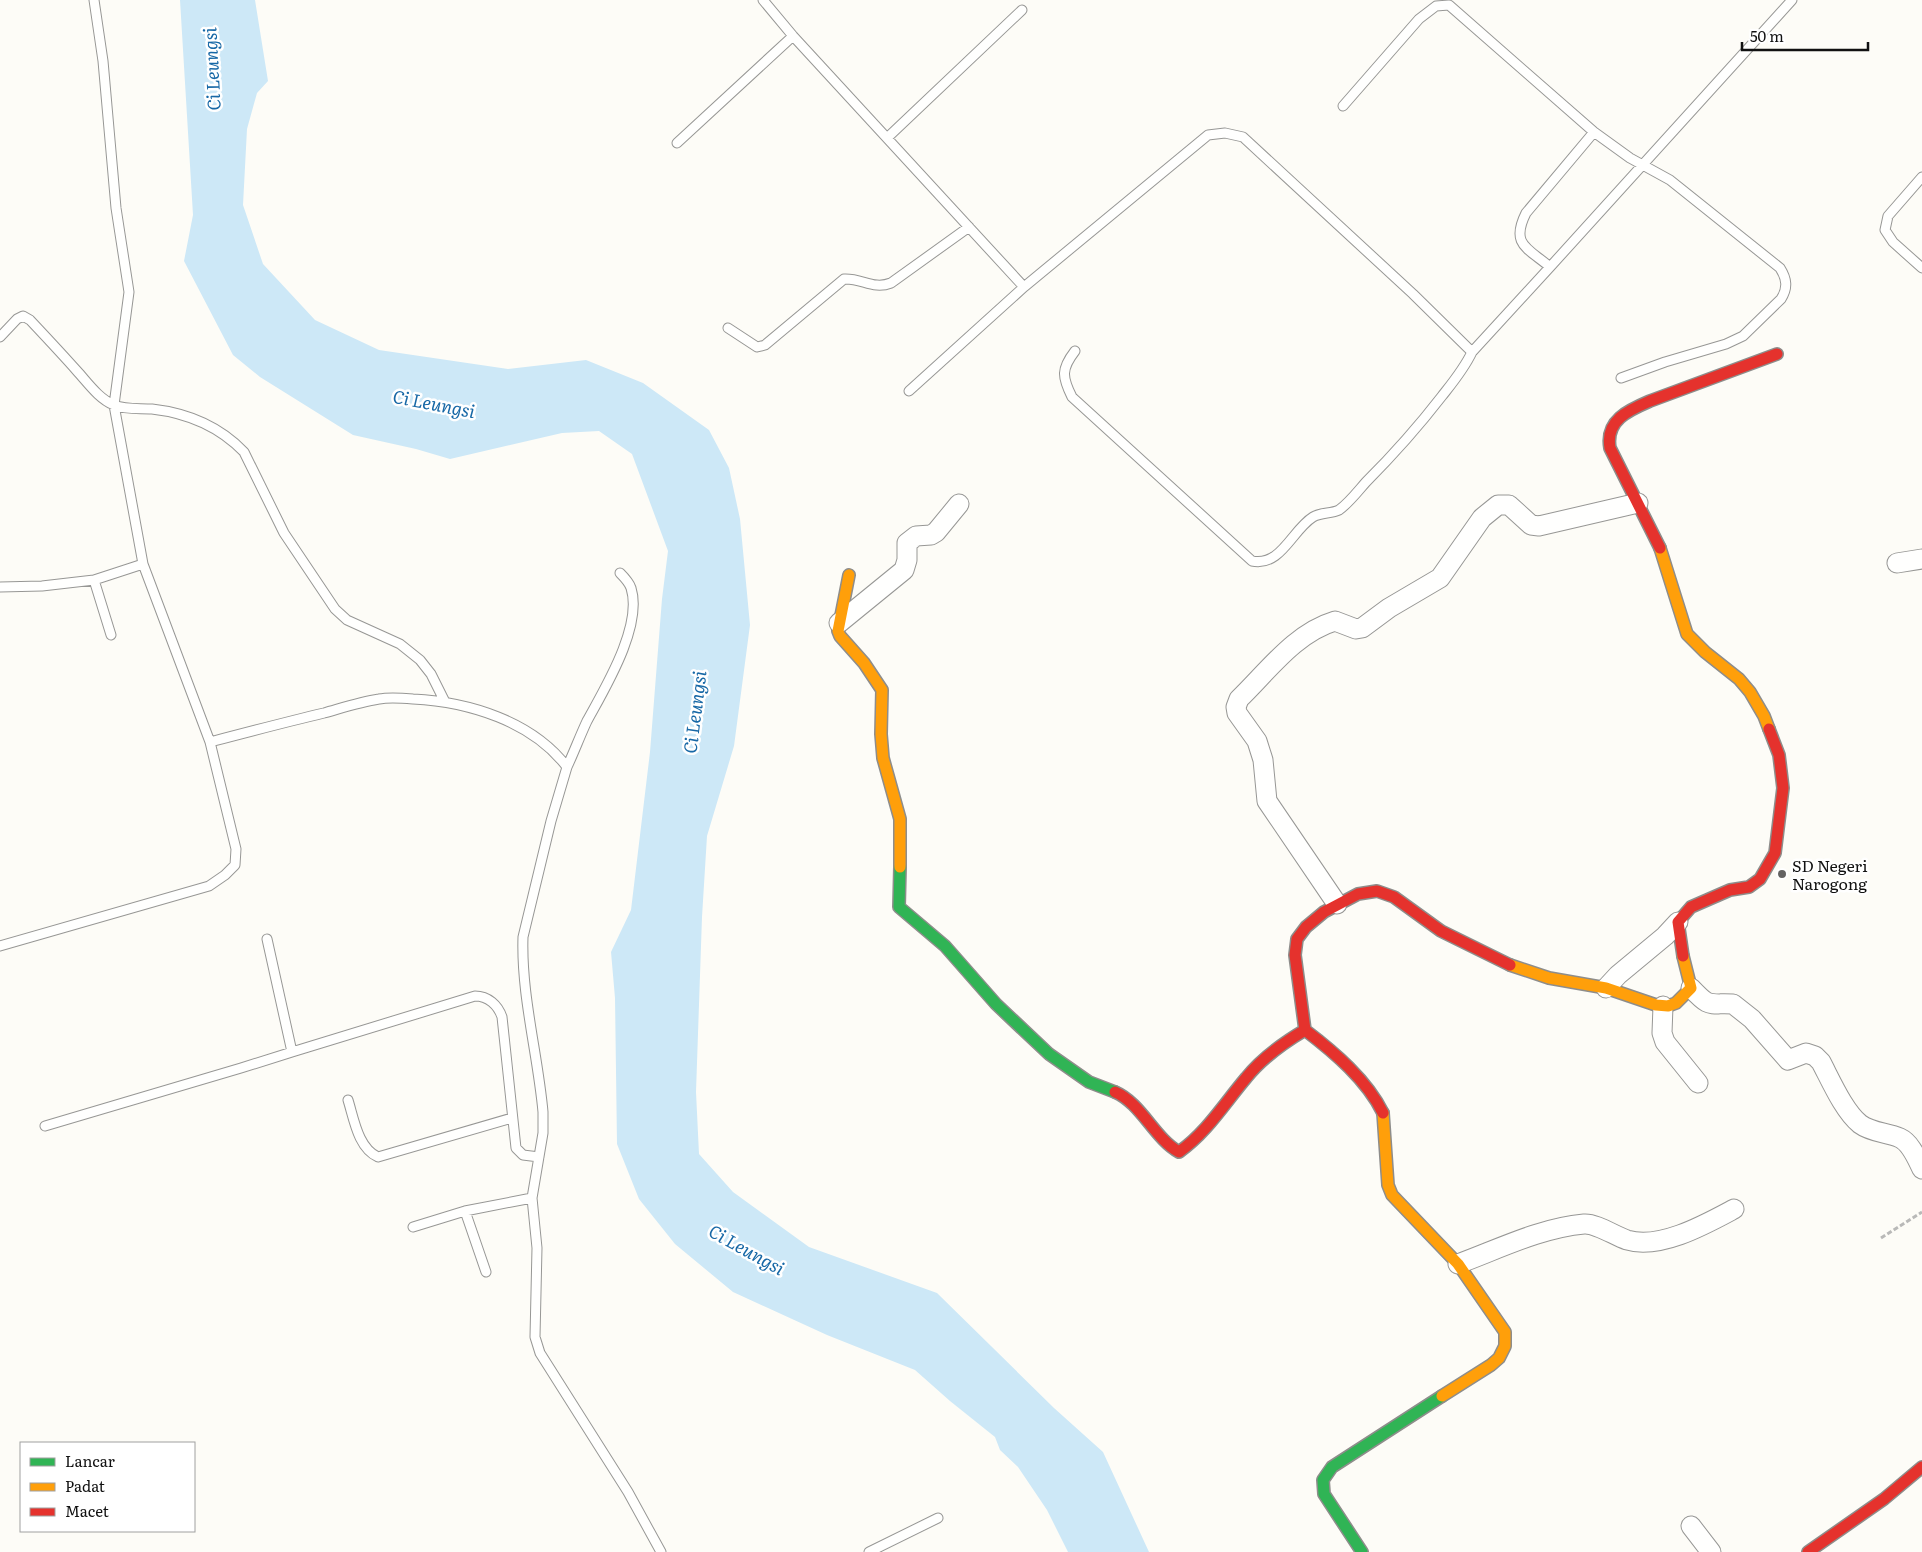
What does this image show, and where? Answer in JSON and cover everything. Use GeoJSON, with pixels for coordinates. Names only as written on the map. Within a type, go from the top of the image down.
{"type":"FeatureCollection","features":[{"type":"Feature","properties":{"kind":"street"},"geometry":{"type":"LineString","coordinates":[[1606,988],[1618,975],[1665,936],[1690,907],[1730,890],[1749,887],[1760,879],[1775,853],[1783,788],[1779,755],[1764,716],[1750,692],[1739,680],[1705,652],[1688,634],[1660,547],[1610,448],[1608,438],[1610,429],[1625,414],[1646,403],[1777,354]]}},
{"type":"Feature","properties":{"kind":"street"},"geometry":{"type":"LineString","coordinates":[[1337,904],[1267,802],[1263,760],[1257,741],[1237,713],[1236,707],[1239,699],[1290,647],[1316,628],[1334,621],[1356,630],[1362,628],[1389,608],[1440,578],[1482,518],[1498,505],[1509,505],[1531,525],[1538,526],[1638,503]]}},
{"type":"Feature","properties":{"kind":"street"},"geometry":{"type":"LineString","coordinates":[[839,623],[904,570],[907,560],[907,543],[916,536],[931,535],[936,532],[959,504]]}},
{"type":"Feature","properties":{"kind":"street"},"geometry":{"type":"LineString","coordinates":[[1897,563],[1922,559]]}},
{"type":"Feature","properties":{"kind":"street"},"geometry":{"type":"LineString","coordinates":[[849,574],[839,623],[840,636],[864,663],[882,690],[881,734],[883,758],[900,819],[899,907],[945,946],[996,1004],[1049,1054],[1089,1082],[1119,1094],[1141,1113],[1170,1147],[1179,1152],[1192,1145],[1246,1078],[1266,1057],[1291,1038],[1306,1030]]}},
{"type":"Feature","properties":{"kind":"street"},"geometry":{"type":"LineString","coordinates":[[1362,1552],[1324,1494],[1323,1480],[1326,1475],[1332,1468],[1491,1365],[1501,1357],[1507,1340],[1505,1332],[1458,1264],[1392,1195],[1388,1185],[1384,1115],[1381,1106],[1368,1088],[1306,1030],[1295,955],[1295,944],[1300,934],[1308,924],[1337,904],[1361,892],[1370,890],[1380,891],[1402,903],[1442,931],[1499,960],[1548,978],[1606,988],[1626,996],[1663,1006],[1673,1005],[1683,998],[1691,988]]}},
{"type":"Feature","properties":{"kind":"street"},"geometry":{"type":"LineString","coordinates":[[1678,922],[1684,965],[1691,988],[1703,1001],[1710,1005],[1733,1004],[1752,1019],[1788,1060],[1806,1052],[1815,1056],[1821,1062],[1852,1116],[1862,1125],[1874,1131],[1900,1138],[1905,1142],[1922,1169]]}},
{"type":"Feature","properties":{"kind":"street"},"geometry":{"type":"LineString","coordinates":[[1663,1006],[1662,1033],[1664,1042],[1698,1083]]}},
{"type":"Feature","properties":{"kind":"street"},"geometry":{"type":"LineString","coordinates":[[1458,1264],[1548,1230],[1587,1224],[1629,1240],[1646,1241],[1676,1237],[1734,1209]]}},
{"type":"Feature","properties":{"kind":"street"},"geometry":{"type":"LineString","coordinates":[[1808,1552],[1920,1474]]}},
{"type":"Feature","properties":{"kind":"street"},"geometry":{"type":"LineString","coordinates":[[1690,1526],[1711,1552]]}},
{"type":"Feature","properties":{"kind":"lane"},"geometry":{"type":"LineString","coordinates":[[0,946],[208,886],[225,875],[235,865],[236,849],[210,742],[143,564],[114,405],[130,292],[116,208],[103,61],[94,0]]}},
{"type":"Feature","properties":{"kind":"lane"},"geometry":{"type":"LineString","coordinates":[[763,0],[793,36],[1024,287]]}},
{"type":"Feature","properties":{"kind":"lane"},"geometry":{"type":"LineString","coordinates":[[1075,350],[1065,363],[1064,373],[1066,385],[1072,397],[1252,561],[1261,563],[1269,561],[1278,554],[1312,517],[1338,510],[1389,459],[1421,424],[1466,365],[1472,352],[1792,0]]}},
{"type":"Feature","properties":{"kind":"lane"},"geometry":{"type":"LineString","coordinates":[[1343,106],[1419,18],[1436,6],[1449,5],[1594,132],[1642,165],[1670,180],[1780,268],[1785,276],[1785,292],[1781,299],[1743,336],[1726,344],[1665,362],[1621,378]]}},
{"type":"Feature","properties":{"kind":"lane"},"geometry":{"type":"LineString","coordinates":[[887,138],[1022,10]]}},
{"type":"Feature","properties":{"kind":"lane"},"geometry":{"type":"LineString","coordinates":[[677,144],[793,36]]}},
{"type":"Feature","properties":{"kind":"lane"},"geometry":{"type":"LineString","coordinates":[[1550,268],[1521,242],[1518,234],[1519,226],[1526,213],[1594,132]]}},
{"type":"Feature","properties":{"kind":"lane"},"geometry":{"type":"LineString","coordinates":[[908,391],[1024,287],[1208,134],[1225,133],[1243,137],[1413,294],[1472,352]]}},
{"type":"Feature","properties":{"kind":"lane"},"geometry":{"type":"LineString","coordinates":[[1922,177],[1888,216],[1885,230],[1893,242],[1922,268]]}},
{"type":"Feature","properties":{"kind":"lane"},"geometry":{"type":"LineString","coordinates":[[728,328],[757,347],[765,345],[844,279],[853,278],[881,287],[891,283],[969,227]]}},
{"type":"Feature","properties":{"kind":"lane"},"geometry":{"type":"LineString","coordinates":[[0,337],[17,319],[23,316],[26,317],[98,394],[114,405],[127,408],[163,410],[180,414],[221,433],[234,442],[244,452],[284,533],[336,610],[347,620],[400,644],[420,660],[431,674],[445,702]]}},
{"type":"Feature","properties":{"kind":"lane"},"geometry":{"type":"LineString","coordinates":[[0,587],[42,586],[94,580],[143,564]]}},
{"type":"Feature","properties":{"kind":"lane"},"geometry":{"type":"LineString","coordinates":[[620,573],[631,586],[634,598],[632,619],[618,662],[567,767],[551,821],[523,937],[526,988],[544,1112],[543,1133],[532,1198],[537,1248],[535,1337],[540,1353],[628,1492],[661,1552]]}},
{"type":"Feature","properties":{"kind":"lane"},"geometry":{"type":"LineString","coordinates":[[94,580],[111,635]]}},
{"type":"Feature","properties":{"kind":"lane"},"geometry":{"type":"LineString","coordinates":[[210,742],[380,698],[445,702],[484,711],[499,717],[544,743],[558,754],[567,767]]}},
{"type":"Feature","properties":{"kind":"lane"},"geometry":{"type":"LineString","coordinates":[[267,939],[292,1052]]}},
{"type":"Feature","properties":{"kind":"lane"},"geometry":{"type":"LineString","coordinates":[[45,1126],[475,996],[484,997],[494,1003],[502,1017],[516,1148],[523,1155],[538,1157]]}},
{"type":"Feature","properties":{"kind":"lane"},"geometry":{"type":"LineString","coordinates":[[348,1100],[364,1146],[371,1154],[378,1157],[512,1118]]}},
{"type":"Feature","properties":{"kind":"lane"},"geometry":{"type":"LineString","coordinates":[[413,1227],[465,1211],[532,1198]]}},
{"type":"Feature","properties":{"kind":"lane"},"geometry":{"type":"LineString","coordinates":[[465,1211],[486,1272]]}},
{"type":"Feature","properties":{"kind":"lane"},"geometry":{"type":"LineString","coordinates":[[869,1552],[938,1518]]}},
{"type":"Feature","properties":{"kind":"path"},"geometry":{"type":"LineString","coordinates":[[1881,1238],[1922,1212]]}},
{"type":"Feature","properties":{"kind":"water","name":"Ci Leungsi"},"geometry":{"type":"Polygon","coordinates":[[[180,0],[255,0],[268,81],[257,93],[247,129],[243,205],[263,264],[315,320],[379,350],[508,369],[586,360],[643,383],[709,430],[729,468],[740,519],[750,625],[734,746],[707,836],[702,917],[696,1092],[699,1154],[733,1192],[809,1247],[937,1293],[1054,1408],[1103,1452],[1149,1552],[1068,1552],[1047,1510],[1018,1467],[1000,1450],[995,1437],[915,1370],[827,1335],[733,1292],[675,1244],[639,1199],[617,1144],[615,998],[611,952],[631,910],[650,752],[662,599],[668,551],[632,454],[599,431],[562,433],[450,459],[416,449],[353,435],[260,377],[233,355],[184,261],[193,215],[180,0]]]}},
{"type":"Feature","properties":{"kind":"traffic: fast"},"geometry":{"type":"LineString","coordinates":[[900,867],[899,907],[945,946],[996,1004],[1049,1054],[1089,1082],[1115,1092]]}},
{"type":"Feature","properties":{"kind":"traffic: fast"},"geometry":{"type":"LineString","coordinates":[[1362,1552],[1324,1494],[1323,1480],[1332,1467],[1442,1396]]}},
{"type":"Feature","properties":{"kind":"traffic: slow"},"geometry":{"type":"LineString","coordinates":[[1660,548],[1687,634],[1705,652],[1739,679],[1750,692],[1769,729]]}},
{"type":"Feature","properties":{"kind":"traffic: slow"},"geometry":{"type":"LineString","coordinates":[[849,575],[838,631],[840,636],[864,663],[882,690],[881,734],[883,758],[900,819],[900,867]]}},
{"type":"Feature","properties":{"kind":"traffic: slow"},"geometry":{"type":"LineString","coordinates":[[1510,965],[1549,978],[1606,988],[1656,1005],[1668,1006],[1676,1003],[1691,988],[1683,956]]}},
{"type":"Feature","properties":{"kind":"traffic: slow"},"geometry":{"type":"LineString","coordinates":[[1383,1113],[1388,1185],[1392,1195],[1458,1264],[1505,1332],[1505,1346],[1499,1358],[1442,1396]]}},
{"type":"Feature","properties":{"kind":"traffic: jam"},"geometry":{"type":"LineString","coordinates":[[1660,548],[1610,448],[1609,438],[1615,423],[1627,412],[1650,401],[1777,354]]}},
{"type":"Feature","properties":{"kind":"traffic: jam"},"geometry":{"type":"LineString","coordinates":[[1683,956],[1678,922],[1691,907],[1730,890],[1749,887],[1760,879],[1775,853],[1783,788],[1779,755],[1769,729]]}},
{"type":"Feature","properties":{"kind":"traffic: jam"},"geometry":{"type":"LineString","coordinates":[[1305,1030],[1295,955],[1297,939],[1306,927],[1324,912],[1358,894],[1377,891],[1394,897],[1441,931],[1510,965]]}},
{"type":"Feature","properties":{"kind":"traffic: jam"},"geometry":{"type":"LineString","coordinates":[[1115,1092],[1133,1104],[1163,1139],[1179,1152],[1207,1127],[1246,1078],[1266,1057],[1305,1030],[1349,1067],[1368,1089],[1383,1113]]}},
{"type":"Feature","properties":{"kind":"traffic: jam"},"geometry":{"type":"LineString","coordinates":[[1808,1552],[1884,1499],[1922,1467]]}},
{"type":"Feature","properties":{"kind":"place","name":"SD Negeri Narogong"},"geometry":{"type":"Point","coordinates":[1782,874]}}]}
